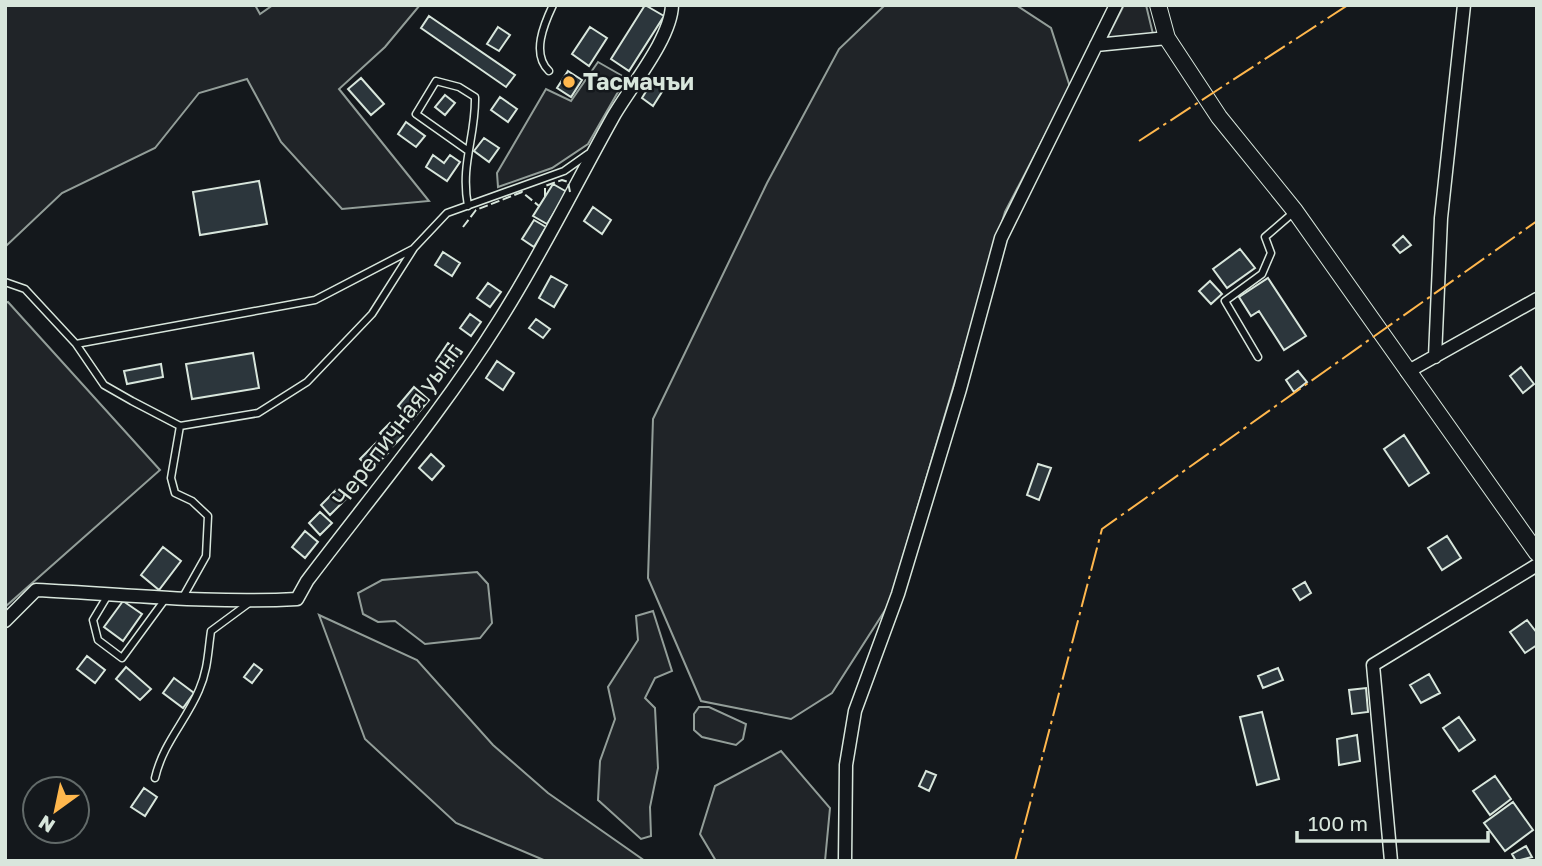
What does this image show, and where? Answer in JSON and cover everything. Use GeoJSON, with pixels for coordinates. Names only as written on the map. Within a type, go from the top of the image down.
{"type":"FeatureCollection","features":[{"type":"Feature","properties":{"kind":"main road"},"geometry":{"type":"LineString","coordinates":[[1158,5],[1167,38],[1219,117],[1295,211],[1537,553]]}},
{"type":"Feature","properties":{"kind":"street","name":"Черепичная уынг"},"geometry":{"type":"LineString","coordinates":[[5,621],[36,590],[250,602],[298,599],[307,581],[498,323],[547,242],[658,44],[672,13],[672,5]]}},
{"type":"Feature","properties":{"kind":"street"},"geometry":{"type":"LineString","coordinates":[[845,861],[846,765],[855,711],[902,582],[960,389],[1001,238],[1116,5]]}},
{"type":"Feature","properties":{"kind":"street"},"geometry":{"type":"LineString","coordinates":[[1435,357],[1441,218],[1464,5]]}},
{"type":"Feature","properties":{"kind":"street"},"geometry":{"type":"LineString","coordinates":[[1096,45],[1167,38]]}},
{"type":"Feature","properties":{"kind":"street"},"geometry":{"type":"LineString","coordinates":[[1407,372],[1537,299]]}},
{"type":"Feature","properties":{"kind":"street"},"geometry":{"type":"LineString","coordinates":[[1391,861],[1373,664],[1537,565]]}},
{"type":"Feature","properties":{"kind":"lane"},"geometry":{"type":"LineString","coordinates":[[549,71],[542,65],[540,47],[545,22],[553,5]]}},
{"type":"Feature","properties":{"kind":"lane"},"geometry":{"type":"LineString","coordinates":[[467,150],[416,114],[436,80],[459,87],[475,97],[464,185],[468,206]]}},
{"type":"Feature","properties":{"kind":"lane"},"geometry":{"type":"LineString","coordinates":[[5,282],[26,289],[76,344],[104,385],[180,426],[258,413],[307,382],[372,314],[414,248],[447,213],[564,171],[598,147]]}},
{"type":"Feature","properties":{"kind":"lane"},"geometry":{"type":"LineString","coordinates":[[1258,358],[1225,301],[1262,274],[1272,253],[1265,237],[1295,211]]}},
{"type":"Feature","properties":{"kind":"lane"},"geometry":{"type":"LineString","coordinates":[[76,344],[314,300],[414,248]]}},
{"type":"Feature","properties":{"kind":"lane"},"geometry":{"type":"LineString","coordinates":[[180,426],[171,478],[175,493],[192,501],[208,516],[206,556],[183,597]]}},
{"type":"Feature","properties":{"kind":"lane"},"geometry":{"type":"LineString","coordinates":[[108,595],[93,620],[98,640],[122,658],[166,598]]}},
{"type":"Feature","properties":{"kind":"lane"},"geometry":{"type":"LineString","coordinates":[[155,778],[160,754],[199,691],[210,658],[211,631],[250,602]]}},
{"type":"Feature","properties":{"kind":"shaded area"},"geometry":{"type":"Polygon","coordinates":[[[5,5],[255,5],[260,14],[273,5],[420,5],[385,47],[339,89],[429,201],[342,209],[281,142],[247,79],[199,93],[155,148],[62,193],[5,247],[5,5]]]}},
{"type":"Feature","properties":{"kind":"shaded area"},"geometry":{"type":"Polygon","coordinates":[[[885,5],[1016,5],[1051,28],[1070,87],[1005,212],[889,604],[832,693],[791,719],[701,701],[648,578],[653,419],[767,183],[839,49],[885,5]]]}},
{"type":"Feature","properties":{"kind":"shaded area"},"geometry":{"type":"Polygon","coordinates":[[[1124,5],[1146,5],[1153,34],[1107,38],[1124,5]]]}},
{"type":"Feature","properties":{"kind":"shaded area"},"geometry":{"type":"Polygon","coordinates":[[[598,62],[626,78],[588,144],[552,168],[498,187],[497,173],[546,89],[571,101],[598,62]]]}},
{"type":"Feature","properties":{"kind":"shaded area"},"geometry":{"type":"Polygon","coordinates":[[[8,302],[160,470],[5,607],[5,303],[8,302]]]}},
{"type":"Feature","properties":{"kind":"shaded area"},"geometry":{"type":"Polygon","coordinates":[[[477,572],[488,584],[492,623],[480,638],[425,644],[395,621],[378,622],[363,614],[358,593],[382,580],[477,572]]]}},
{"type":"Feature","properties":{"kind":"shaded area"},"geometry":{"type":"Polygon","coordinates":[[[653,611],[672,671],[655,678],[645,698],[655,708],[658,768],[650,807],[651,836],[641,839],[598,800],[600,761],[615,719],[608,687],[638,640],[636,616],[653,611]]]}},
{"type":"Feature","properties":{"kind":"shaded area"},"geometry":{"type":"Polygon","coordinates":[[[319,615],[417,660],[493,745],[548,793],[645,861],[546,861],[456,823],[365,739],[319,615]]]}},
{"type":"Feature","properties":{"kind":"shaded area"},"geometry":{"type":"Polygon","coordinates":[[[699,707],[709,707],[746,724],[743,739],[736,745],[702,737],[694,730],[694,714],[699,707]]]}},
{"type":"Feature","properties":{"kind":"shaded area"},"geometry":{"type":"Polygon","coordinates":[[[781,751],[830,808],[825,861],[716,861],[700,834],[715,786],[781,751]]]}},
{"type":"Feature","properties":{"kind":"building"},"geometry":{"type":"Polygon","coordinates":[[[645,5],[664,16],[629,71],[611,59],[645,5]]]}},
{"type":"Feature","properties":{"kind":"building"},"geometry":{"type":"Polygon","coordinates":[[[429,16],[515,75],[506,87],[421,28],[429,16]]]}},
{"type":"Feature","properties":{"kind":"building"},"geometry":{"type":"Polygon","coordinates":[[[498,27],[510,35],[499,51],[487,44],[498,27]]]}},
{"type":"Feature","properties":{"kind":"building"},"geometry":{"type":"Polygon","coordinates":[[[590,27],[607,38],[589,66],[572,54],[590,27]]]}},
{"type":"Feature","properties":{"kind":"building"},"geometry":{"type":"Polygon","coordinates":[[[568,71],[582,80],[571,97],[557,88],[568,71]]]}},
{"type":"Feature","properties":{"kind":"building"},"geometry":{"type":"Polygon","coordinates":[[[361,78],[384,104],[371,115],[348,89],[361,78]]]}},
{"type":"Feature","properties":{"kind":"building"},"geometry":{"type":"Polygon","coordinates":[[[653,80],[665,87],[653,106],[642,98],[653,80]]]}},
{"type":"Feature","properties":{"kind":"building"},"geometry":{"type":"Polygon","coordinates":[[[445,95],[455,103],[445,115],[435,107],[445,95]]]}},
{"type":"Feature","properties":{"kind":"building"},"geometry":{"type":"Polygon","coordinates":[[[500,97],[517,109],[508,122],[491,110],[500,97]]]}},
{"type":"Feature","properties":{"kind":"building"},"geometry":{"type":"Polygon","coordinates":[[[406,122],[425,136],[416,147],[398,134],[406,122]]]}},
{"type":"Feature","properties":{"kind":"building"},"geometry":{"type":"Polygon","coordinates":[[[484,138],[499,148],[489,162],[474,151],[484,138]]]}},
{"type":"Feature","properties":{"kind":"building"},"geometry":{"type":"Polygon","coordinates":[[[433,155],[444,163],[450,155],[460,162],[447,181],[426,167],[433,155]]]}},
{"type":"Feature","properties":{"kind":"building"},"geometry":{"type":"Polygon","coordinates":[[[259,181],[267,224],[200,235],[193,192],[259,181]]]}},
{"type":"Feature","properties":{"kind":"building"},"geometry":{"type":"Polygon","coordinates":[[[553,184],[567,192],[547,224],[533,216],[553,184]]]}},
{"type":"Feature","properties":{"kind":"building"},"geometry":{"type":"Polygon","coordinates":[[[593,207],[611,220],[602,234],[584,221],[593,207]]]}},
{"type":"Feature","properties":{"kind":"building"},"geometry":{"type":"Polygon","coordinates":[[[534,220],[546,227],[534,247],[522,239],[534,220]]]}},
{"type":"Feature","properties":{"kind":"building"},"geometry":{"type":"Polygon","coordinates":[[[1403,236],[1411,245],[1400,253],[1393,245],[1403,236]]]}},
{"type":"Feature","properties":{"kind":"building"},"geometry":{"type":"Polygon","coordinates":[[[1240,249],[1255,268],[1227,288],[1213,269],[1240,249]]]}},
{"type":"Feature","properties":{"kind":"building"},"geometry":{"type":"Polygon","coordinates":[[[443,252],[460,263],[452,276],[435,265],[443,252]]]}},
{"type":"Feature","properties":{"kind":"building"},"geometry":{"type":"Polygon","coordinates":[[[551,276],[567,285],[554,307],[539,298],[551,276]]]}},
{"type":"Feature","properties":{"kind":"building"},"geometry":{"type":"Polygon","coordinates":[[[1268,278],[1306,336],[1284,350],[1259,311],[1251,316],[1239,297],[1268,278]]]}},
{"type":"Feature","properties":{"kind":"building"},"geometry":{"type":"Polygon","coordinates":[[[1210,281],[1222,294],[1211,304],[1199,291],[1210,281]]]}},
{"type":"Feature","properties":{"kind":"building"},"geometry":{"type":"Polygon","coordinates":[[[488,283],[501,292],[490,307],[477,298],[488,283]]]}},
{"type":"Feature","properties":{"kind":"building"},"geometry":{"type":"Polygon","coordinates":[[[470,314],[481,322],[471,336],[460,328],[470,314]]]}},
{"type":"Feature","properties":{"kind":"building"},"geometry":{"type":"Polygon","coordinates":[[[536,319],[550,329],[543,338],[529,328],[536,319]]]}},
{"type":"Feature","properties":{"kind":"building"},"geometry":{"type":"Polygon","coordinates":[[[448,343],[462,352],[450,370],[436,361],[448,343]]]}},
{"type":"Feature","properties":{"kind":"building"},"geometry":{"type":"Polygon","coordinates":[[[253,353],[259,388],[192,399],[186,364],[253,353]]]}},
{"type":"Feature","properties":{"kind":"building"},"geometry":{"type":"Polygon","coordinates":[[[497,361],[514,373],[503,390],[486,378],[497,361]]]}},
{"type":"Feature","properties":{"kind":"building"},"geometry":{"type":"Polygon","coordinates":[[[161,364],[163,377],[127,384],[124,371],[161,364]]]}},
{"type":"Feature","properties":{"kind":"building"},"geometry":{"type":"Polygon","coordinates":[[[1521,367],[1534,384],[1523,393],[1510,376],[1521,367]]]}},
{"type":"Feature","properties":{"kind":"building"},"geometry":{"type":"Polygon","coordinates":[[[1298,371],[1307,382],[1294,392],[1286,380],[1298,371]]]}},
{"type":"Feature","properties":{"kind":"building"},"geometry":{"type":"Polygon","coordinates":[[[414,387],[429,400],[413,419],[398,406],[414,387]]]}},
{"type":"Feature","properties":{"kind":"building"},"geometry":{"type":"Polygon","coordinates":[[[390,423],[403,436],[393,446],[380,433],[390,423]]]}},
{"type":"Feature","properties":{"kind":"building"},"geometry":{"type":"Polygon","coordinates":[[[1404,435],[1429,473],[1409,486],[1384,449],[1404,435]]]}},
{"type":"Feature","properties":{"kind":"building"},"geometry":{"type":"Polygon","coordinates":[[[377,442],[388,453],[371,470],[360,459],[377,442]]]}},
{"type":"Feature","properties":{"kind":"building"},"geometry":{"type":"Polygon","coordinates":[[[431,454],[444,466],[432,480],[419,468],[431,454]]]}},
{"type":"Feature","properties":{"kind":"building"},"geometry":{"type":"Polygon","coordinates":[[[1038,464],[1051,468],[1039,500],[1027,495],[1038,464]]]}},
{"type":"Feature","properties":{"kind":"building"},"geometry":{"type":"Polygon","coordinates":[[[336,490],[346,499],[330,515],[321,505],[336,490]]]}},
{"type":"Feature","properties":{"kind":"building"},"geometry":{"type":"Polygon","coordinates":[[[320,512],[332,523],[320,535],[309,523],[320,512]]]}},
{"type":"Feature","properties":{"kind":"building"},"geometry":{"type":"Polygon","coordinates":[[[305,531],[318,542],[305,558],[292,547],[305,531]]]}},
{"type":"Feature","properties":{"kind":"building"},"geometry":{"type":"Polygon","coordinates":[[[1447,536],[1461,558],[1442,570],[1428,548],[1447,536]]]}},
{"type":"Feature","properties":{"kind":"building"},"geometry":{"type":"Polygon","coordinates":[[[163,547],[181,561],[159,590],[141,575],[163,547]]]}},
{"type":"Feature","properties":{"kind":"building"},"geometry":{"type":"Polygon","coordinates":[[[1305,582],[1311,593],[1300,600],[1293,589],[1305,582]]]}},
{"type":"Feature","properties":{"kind":"building"},"geometry":{"type":"Polygon","coordinates":[[[123,601],[142,614],[123,641],[104,627],[123,601]]]}},
{"type":"Feature","properties":{"kind":"building"},"geometry":{"type":"Polygon","coordinates":[[[1527,620],[1537,633],[1537,645],[1525,653],[1510,632],[1527,620]]]}},
{"type":"Feature","properties":{"kind":"building"},"geometry":{"type":"Polygon","coordinates":[[[87,656],[105,670],[95,683],[77,669],[87,656]]]}},
{"type":"Feature","properties":{"kind":"building"},"geometry":{"type":"Polygon","coordinates":[[[254,664],[262,670],[252,683],[244,677],[254,664]]]}},
{"type":"Feature","properties":{"kind":"building"},"geometry":{"type":"Polygon","coordinates":[[[126,667],[151,689],[140,700],[116,679],[126,667]]]}},
{"type":"Feature","properties":{"kind":"building"},"geometry":{"type":"Polygon","coordinates":[[[1278,668],[1283,680],[1263,688],[1258,676],[1278,668]]]}},
{"type":"Feature","properties":{"kind":"building"},"geometry":{"type":"Polygon","coordinates":[[[1429,674],[1440,693],[1421,703],[1410,685],[1429,674]]]}},
{"type":"Feature","properties":{"kind":"building"},"geometry":{"type":"Polygon","coordinates":[[[174,678],[194,693],[183,708],[163,693],[174,678]]]}},
{"type":"Feature","properties":{"kind":"building"},"geometry":{"type":"Polygon","coordinates":[[[1366,688],[1368,712],[1352,714],[1349,690],[1366,688]]]}},
{"type":"Feature","properties":{"kind":"building"},"geometry":{"type":"Polygon","coordinates":[[[1262,712],[1279,779],[1257,785],[1240,717],[1262,712]]]}},
{"type":"Feature","properties":{"kind":"building"},"geometry":{"type":"Polygon","coordinates":[[[1459,717],[1475,740],[1459,751],[1443,728],[1459,717]]]}},
{"type":"Feature","properties":{"kind":"building"},"geometry":{"type":"Polygon","coordinates":[[[1357,735],[1360,761],[1339,765],[1337,739],[1357,735]]]}},
{"type":"Feature","properties":{"kind":"building"},"geometry":{"type":"Polygon","coordinates":[[[926,771],[936,775],[929,791],[919,786],[926,771]]]}},
{"type":"Feature","properties":{"kind":"building"},"geometry":{"type":"Polygon","coordinates":[[[1495,776],[1511,799],[1490,815],[1473,791],[1495,776]]]}},
{"type":"Feature","properties":{"kind":"building"},"geometry":{"type":"Polygon","coordinates":[[[144,788],[157,797],[145,816],[131,807],[144,788]]]}},
{"type":"Feature","properties":{"kind":"building"},"geometry":{"type":"Polygon","coordinates":[[[1513,802],[1533,830],[1505,851],[1484,823],[1513,802]]]}},
{"type":"Feature","properties":{"kind":"building"},"geometry":{"type":"Polygon","coordinates":[[[1526,846],[1532,857],[1516,861],[1512,854],[1526,846]]]}},
{"type":"Feature","properties":{"kind":"fence"},"geometry":{"type":"LineString","coordinates":[[545,197],[545,186],[562,180],[568,182],[570,192]]}},
{"type":"Feature","properties":{"kind":"fence"},"geometry":{"type":"LineString","coordinates":[[463,227],[476,210],[522,192],[539,206]]}},
{"type":"Feature","properties":{"kind":"power"},"geometry":{"type":"LineString","coordinates":[[1139,141],[1348,5]]}},
{"type":"Feature","properties":{"kind":"power"},"geometry":{"type":"LineString","coordinates":[[1015,861],[1102,529],[1537,221]]}},
{"type":"Feature","properties":{"kind":"place","name":"Тасмачъи"},"geometry":{"type":"Point","coordinates":[569,82]}}]}
